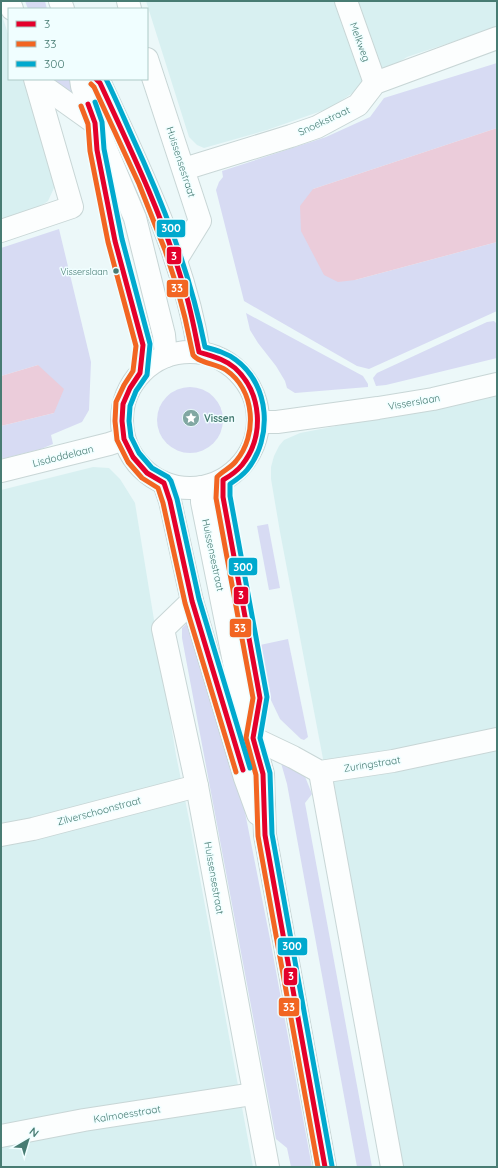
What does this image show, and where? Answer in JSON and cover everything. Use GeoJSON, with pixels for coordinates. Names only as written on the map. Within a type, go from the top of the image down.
{"type":"FeatureCollection","features":[{"type":"Feature","properties":{"kind":"street","name":"Melkweg"},"geometry":{"type":"LineString","coordinates":[[346,1],[375,83]]}},
{"type":"Feature","properties":{"kind":"street"},"geometry":{"type":"LineString","coordinates":[[375,83],[497,38]]}},
{"type":"Feature","properties":{"kind":"street","name":"Huissensestraat"},"geometry":{"type":"LineString","coordinates":[[148,62],[200,221],[176,260]]}},
{"type":"Feature","properties":{"kind":"street"},"geometry":{"type":"LineString","coordinates":[[36,80],[95,123]]}},
{"type":"Feature","properties":{"kind":"street"},"geometry":{"type":"LineString","coordinates":[[1,231],[72,207],[36,80]]}},
{"type":"Feature","properties":{"kind":"street"},"geometry":{"type":"LineString","coordinates":[[81,80],[95,123],[135,218],[164,335],[166,356]]}},
{"type":"Feature","properties":{"kind":"street"},"geometry":{"type":"LineString","coordinates":[[96,80],[138,165],[176,260],[196,331],[199,352]]}},
{"type":"Feature","properties":{"kind":"street","name":"Snoekstraat"},"geometry":{"type":"LineString","coordinates":[[184,169],[291,136],[317,126],[358,105],[375,83]]}},
{"type":"Feature","properties":{"kind":"street"},"geometry":{"type":"LineString","coordinates":[[182,352],[199,352],[218,358],[235,368],[248,384],[256,402],[258,422],[254,445],[241,466],[223,480],[202,487],[189,488],[164,483],[147,473],[142,468],[133,457],[124,439],[122,421],[124,404],[130,388],[140,373],[166,356],[182,352]]}},
{"type":"Feature","properties":{"kind":"street","name":"Visserslaan"},"geometry":{"type":"LineString","coordinates":[[258,422],[277,422],[378,408],[433,399],[497,384]]}},
{"type":"Feature","properties":{"kind":"street","name":"Lisdoddelaan"},"geometry":{"type":"LineString","coordinates":[[1,472],[124,439]]}},
{"type":"Feature","properties":{"kind":"street","name":"Huissensestraat"},"geometry":{"type":"LineString","coordinates":[[164,483],[170,501],[192,600],[245,778],[265,835]]}},
{"type":"Feature","properties":{"kind":"street","name":"Huissensestraat"},"geometry":{"type":"LineString","coordinates":[[202,487],[202,502],[241,697],[263,774],[265,835],[325,1167]]}},
{"type":"Feature","properties":{"kind":"street","name":"Huissensestraat"},"geometry":{"type":"LineString","coordinates":[[192,600],[163,629],[197,786],[253,1094],[268,1167]]}},
{"type":"Feature","properties":{"kind":"street"},"geometry":{"type":"LineString","coordinates":[[253,738],[320,772],[392,1167]]}},
{"type":"Feature","properties":{"kind":"street","name":"Zuringstraat"},"geometry":{"type":"LineString","coordinates":[[320,772],[393,761],[497,739]]}},
{"type":"Feature","properties":{"kind":"street","name":"Zilverschoonstraat"},"geometry":{"type":"LineString","coordinates":[[1,835],[33,829],[197,786]]}},
{"type":"Feature","properties":{"kind":"street","name":"Kalmoesstraat"},"geometry":{"type":"LineString","coordinates":[[1,1136],[84,1120],[253,1094]]}},
{"type":"Feature","properties":{"kind":"shaded area"},"geometry":{"type":"Polygon","coordinates":[[[25,1],[45,1],[47,8],[28,8],[25,1]]]}},
{"type":"Feature","properties":{"kind":"shaded area"},"geometry":{"type":"Polygon","coordinates":[[[146,1],[497,1],[497,27],[407,57],[330,108],[267,130],[204,148],[197,145],[189,137],[146,1]]]}},
{"type":"Feature","properties":{"kind":"shaded area"},"geometry":{"type":"Polygon","coordinates":[[[1,12],[8,34],[8,80],[23,80],[54,175],[54,188],[48,201],[33,211],[1,222],[1,12]]]}},
{"type":"Feature","properties":{"kind":"shaded area"},"geometry":{"type":"Polygon","coordinates":[[[497,63],[497,128],[313,189],[355,280],[497,242],[497,311],[369,369],[357,366],[244,301],[216,190],[223,177],[222,171],[326,137],[370,117],[384,98],[497,63]]]}},
{"type":"Feature","properties":{"kind":"shaded area"},"geometry":{"type":"Polygon","coordinates":[[[51,80],[70,80],[74,96],[51,80]]]}},
{"type":"Feature","properties":{"kind":"shaded area"},"geometry":{"type":"Polygon","coordinates":[[[497,128],[497,242],[355,280],[338,282],[324,275],[301,231],[300,206],[313,189],[497,128]]]}},
{"type":"Feature","properties":{"kind":"shaded area"},"geometry":{"type":"Polygon","coordinates":[[[59,229],[91,362],[89,410],[82,422],[51,435],[53,444],[41,449],[1,459],[1,426],[54,413],[38,365],[1,376],[1,248],[59,229]]]}},
{"type":"Feature","properties":{"kind":"shaded area"},"geometry":{"type":"Polygon","coordinates":[[[246,313],[363,376],[368,384],[368,387],[295,393],[287,388],[285,381],[276,366],[250,330],[246,313]]]}},
{"type":"Feature","properties":{"kind":"shaded area"},"geometry":{"type":"Polygon","coordinates":[[[494,321],[497,324],[497,358],[386,385],[376,386],[373,378],[377,373],[487,322],[494,321]]]}},
{"type":"Feature","properties":{"kind":"shaded area"},"geometry":{"type":"Polygon","coordinates":[[[38,365],[64,389],[54,413],[1,426],[1,376],[38,365]]]}},
{"type":"Feature","properties":{"kind":"shaded area"},"geometry":{"type":"Polygon","coordinates":[[[190,387],[202,390],[213,397],[220,408],[223,420],[220,432],[213,443],[202,450],[190,453],[178,450],[167,443],[160,432],[157,420],[160,408],[167,397],[178,390],[190,387]]]}},
{"type":"Feature","properties":{"kind":"shaded area"},"geometry":{"type":"Polygon","coordinates":[[[497,395],[497,1167],[398,1167],[342,859],[280,532],[271,479],[271,467],[274,456],[284,440],[300,433],[497,395]]]}},
{"type":"Feature","properties":{"kind":"shaded area"},"geometry":{"type":"Polygon","coordinates":[[[93,467],[109,468],[120,479],[135,503],[176,755],[253,1167],[1,1167],[1,490],[93,467]]]}},
{"type":"Feature","properties":{"kind":"shaded area"},"geometry":{"type":"Polygon","coordinates":[[[268,524],[280,588],[269,590],[257,526],[268,524]]]}},
{"type":"Feature","properties":{"kind":"shaded area"},"geometry":{"type":"Polygon","coordinates":[[[187,623],[241,792],[271,944],[312,1167],[291,1167],[287,1148],[276,1139],[182,638],[182,628],[187,623]]]}},
{"type":"Feature","properties":{"kind":"shaded area"},"geometry":{"type":"Polygon","coordinates":[[[288,639],[308,737],[304,740],[301,739],[280,719],[269,696],[260,645],[288,639]]]}},
{"type":"Feature","properties":{"kind":"shaded area"},"geometry":{"type":"Polygon","coordinates":[[[281,763],[304,774],[312,794],[305,803],[372,1167],[357,1167],[287,784],[281,763]]]}},
{"type":"Feature","properties":{"kind":"transit line","name":"3"},"geometry":{"type":"LineString","coordinates":[[97,80],[100,83],[134,156],[165,230],[187,298],[199,352],[213,356],[235,368],[244,378],[251,390],[255,402],[257,428],[254,441],[249,454],[242,465],[223,480],[223,497],[260,698],[253,738],[263,774],[265,835],[325,1167]]}},
{"type":"Feature","properties":{"kind":"transit line","name":"300"},"geometry":{"type":"LineString","coordinates":[[106,80],[165,212],[192,292],[205,347],[225,354],[236,360],[256,383],[261,397],[264,412],[264,428],[261,443],[247,470],[230,484],[230,496],[267,697],[260,738],[270,773],[272,834],[332,1166]]}},
{"type":"Feature","properties":{"kind":"transit line","name":"33"},"geometry":{"type":"LineString","coordinates":[[91,84],[94,87],[139,184],[165,250],[176,284],[193,355],[199,360],[226,370],[236,379],[243,389],[248,401],[250,413],[248,439],[243,450],[232,466],[217,477],[216,498],[253,698],[246,738],[256,775],[258,836],[318,1167]]}},
{"type":"Feature","properties":{"kind":"transit line","name":"300"},"geometry":{"type":"LineString","coordinates":[[95,102],[102,122],[104,149],[122,239],[150,344],[147,375],[136,391],[130,406],[129,421],[131,437],[139,453],[152,468],[168,477],[171,481],[177,499],[199,599],[250,768]]}},
{"type":"Feature","properties":{"kind":"transit line","name":"3"},"geometry":{"type":"LineString","coordinates":[[88,104],[95,123],[97,150],[115,241],[143,345],[140,373],[130,388],[123,404],[122,421],[124,439],[133,457],[147,473],[164,483],[170,501],[192,601],[243,770]]}},
{"type":"Feature","properties":{"kind":"transit line","name":"33"},"geometry":{"type":"LineString","coordinates":[[81,106],[88,124],[90,151],[108,242],[136,346],[133,371],[116,402],[115,421],[117,440],[128,462],[142,478],[158,488],[163,503],[185,603],[236,772]]}},
{"type":"Feature","properties":{"kind":"place","name":"Visserslaan"},"geometry":{"type":"Point","coordinates":[116,271]}},
{"type":"Feature","properties":{"kind":"place","name":"Vissen"},"geometry":{"type":"Point","coordinates":[191,418]}}]}
